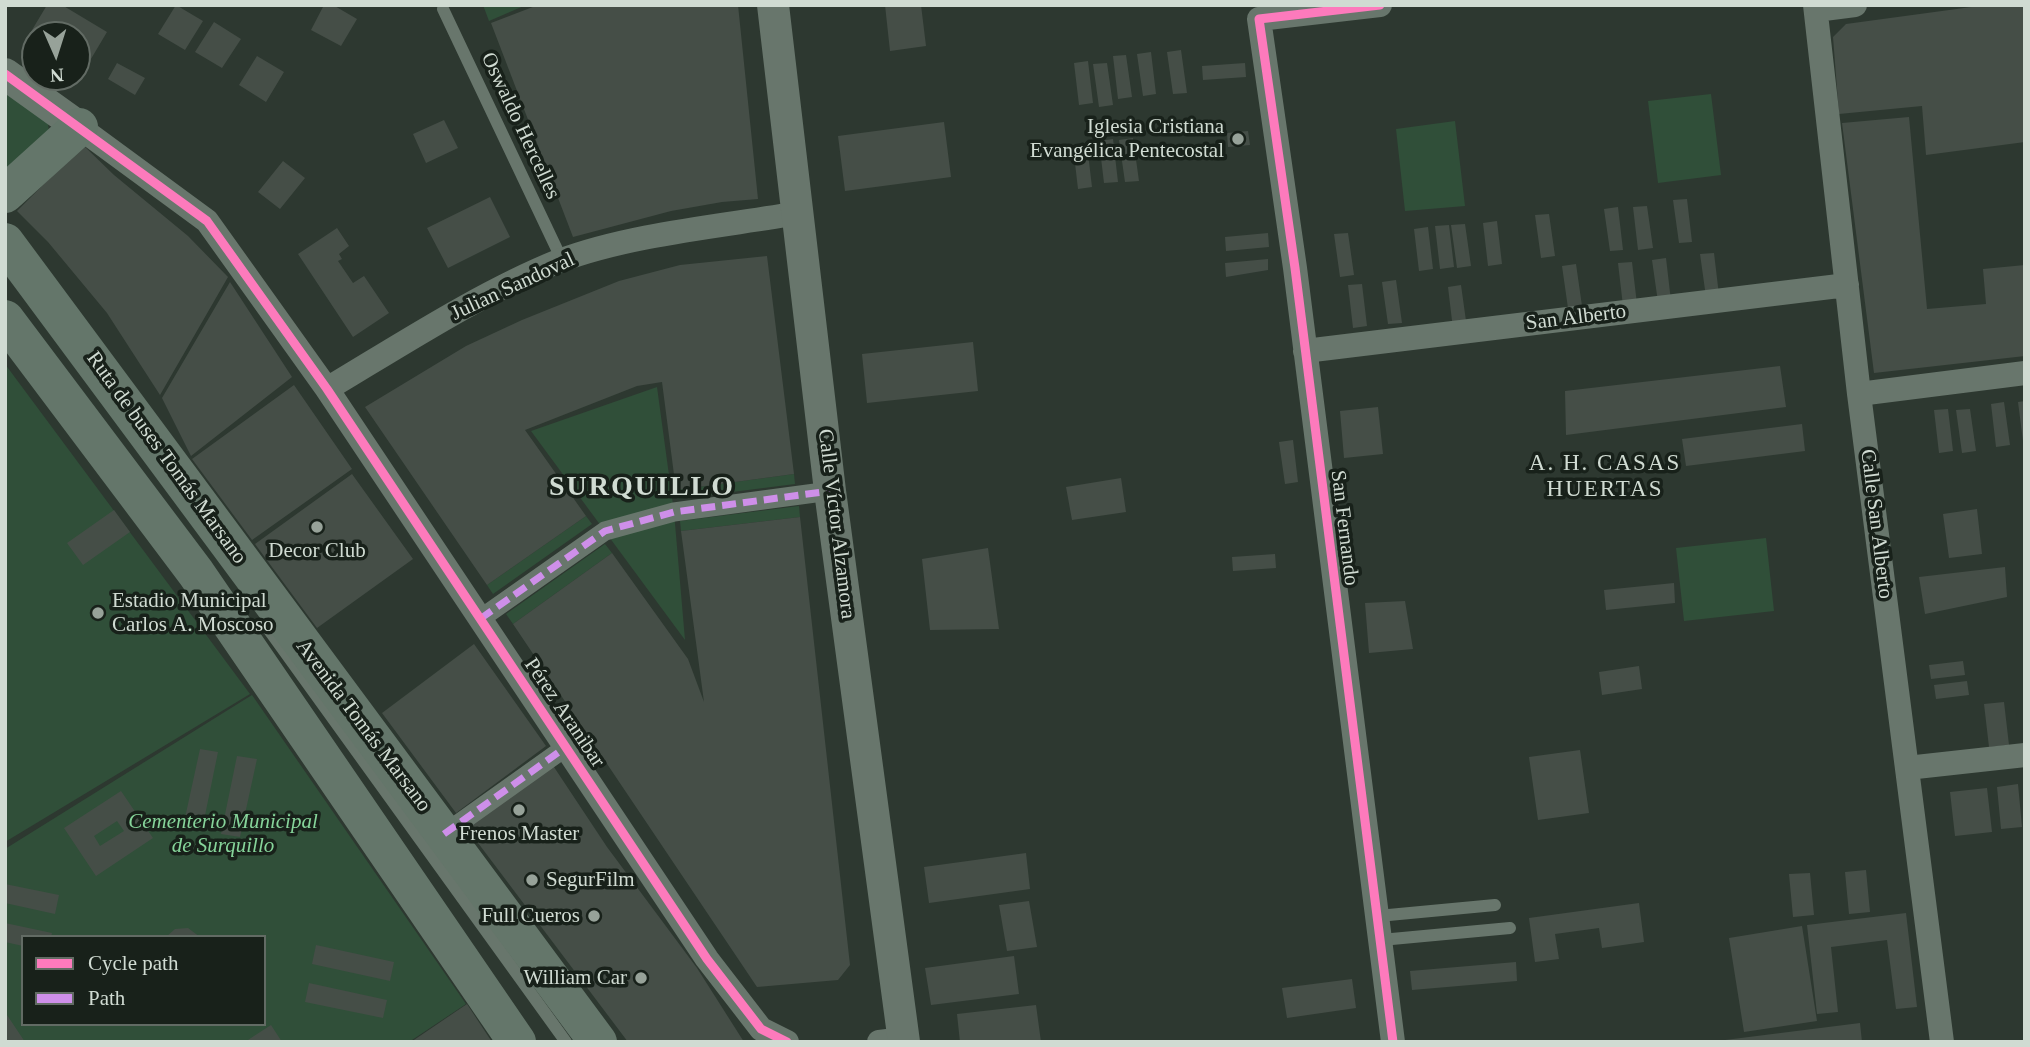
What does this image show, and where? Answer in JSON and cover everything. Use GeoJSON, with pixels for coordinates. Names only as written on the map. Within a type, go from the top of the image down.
{"type":"FeatureCollection","features":[{"type":"Feature","properties":{"kind":"main road"},"geometry":{"type":"LineString","coordinates":[[5,194],[79,127]]}},
{"type":"Feature","properties":{"kind":"main road","name":"Avenida Tomás Marsano"},"geometry":{"type":"LineString","coordinates":[[5,242],[598,1042]]}},
{"type":"Feature","properties":{"kind":"main road"},"geometry":{"type":"LineString","coordinates":[[5,319],[203,583],[517,1042]]}},
{"type":"Feature","properties":{"kind":"street","name":"Calle Víctor Alzamora"},"geometry":{"type":"LineString","coordinates":[[773,5],[896,1041]]}},
{"type":"Feature","properties":{"kind":"street","name":"San Fernando"},"geometry":{"type":"LineString","coordinates":[[1380,5],[1259,19],[1305,351],[1393,1042]]}},
{"type":"Feature","properties":{"kind":"street"},"geometry":{"type":"LineString","coordinates":[[1816,8],[1855,5]]}},
{"type":"Feature","properties":{"kind":"street","name":"Calle San Alberto"},"geometry":{"type":"LineString","coordinates":[[1816,8],[1859,394],[1942,1042]]}},
{"type":"Feature","properties":{"kind":"street"},"geometry":{"type":"LineString","coordinates":[[5,74],[79,127]]}},
{"type":"Feature","properties":{"kind":"street","name":"Pérez Aranibar"},"geometry":{"type":"LineString","coordinates":[[79,127],[207,221],[327,389],[707,959],[761,1029],[787,1042]]}},
{"type":"Feature","properties":{"kind":"street","name":"Julian Sandoval"},"geometry":{"type":"LineString","coordinates":[[327,389],[438,323],[562,260],[610,246],[799,213]]}},
{"type":"Feature","properties":{"kind":"street","name":"San Alberto"},"geometry":{"type":"LineString","coordinates":[[1305,351],[1847,285]]}},
{"type":"Feature","properties":{"kind":"street"},"geometry":{"type":"LineString","coordinates":[[1859,394],[2025,373]]}},
{"type":"Feature","properties":{"kind":"street"},"geometry":{"type":"LineString","coordinates":[[480,619],[605,531],[674,512],[831,491]]}},
{"type":"Feature","properties":{"kind":"street"},"geometry":{"type":"LineString","coordinates":[[444,834],[566,747]]}},
{"type":"Feature","properties":{"kind":"street"},"geometry":{"type":"LineString","coordinates":[[1907,768],[2025,755]]}},
{"type":"Feature","properties":{"kind":"lane","name":"Oswaldo Hercelles"},"geometry":{"type":"LineString","coordinates":[[443,9],[562,260]]}},
{"type":"Feature","properties":{"kind":"lane"},"geometry":{"type":"LineString","coordinates":[[259,616],[566,1042]]}},
{"type":"Feature","properties":{"kind":"lane"},"geometry":{"type":"LineString","coordinates":[[1379,928],[1495,905]]}},
{"type":"Feature","properties":{"kind":"lane"},"geometry":{"type":"LineString","coordinates":[[1379,928],[1510,928]]}},
{"type":"Feature","properties":{"kind":"green space"},"geometry":{"type":"Polygon","coordinates":[[[483,5],[526,5],[489,21],[483,5]]]}},
{"type":"Feature","properties":{"kind":"green space"},"geometry":{"type":"Polygon","coordinates":[[[5,90],[48,122],[49,134],[5,173],[5,90]]]}},
{"type":"Feature","properties":{"kind":"green space"},"geometry":{"type":"Polygon","coordinates":[[[1711,94],[1721,175],[1658,183],[1648,101],[1711,94]]]}},
{"type":"Feature","properties":{"kind":"green space"},"geometry":{"type":"Polygon","coordinates":[[[1455,121],[1465,206],[1405,211],[1396,129],[1455,121]]]}},
{"type":"Feature","properties":{"kind":"green space","name":"Estadio Municipal Carlos A. Moscoso"},"geometry":{"type":"Polygon","coordinates":[[[5,364],[250,694],[5,842],[5,364]]]}},
{"type":"Feature","properties":{"kind":"green space"},"geometry":{"type":"Polygon","coordinates":[[[657,387],[674,512],[685,640],[531,431],[657,387]]]}},
{"type":"Feature","properties":{"kind":"green space"},"geometry":{"type":"Polygon","coordinates":[[[794,474],[795,484],[677,499],[676,490],[794,474]]]}},
{"type":"Feature","properties":{"kind":"green space"},"geometry":{"type":"Polygon","coordinates":[[[799,506],[800,517],[681,531],[680,521],[799,506]]]}},
{"type":"Feature","properties":{"kind":"green space"},"geometry":{"type":"Polygon","coordinates":[[[586,516],[592,524],[493,594],[487,585],[586,516]]]}},
{"type":"Feature","properties":{"kind":"green space"},"geometry":{"type":"Polygon","coordinates":[[[1766,538],[1774,611],[1684,621],[1676,548],[1766,538]]]}},
{"type":"Feature","properties":{"kind":"green space"},"geometry":{"type":"Polygon","coordinates":[[[605,544],[612,553],[513,624],[506,614],[605,544]]]}},
{"type":"Feature","properties":{"kind":"green space","name":"Cementerio Municipal de Surquillo"},"geometry":{"type":"Polygon","coordinates":[[[252,695],[466,1004],[409,1042],[5,1042],[5,849],[252,695]]]}},
{"type":"Feature","properties":{"kind":"building"},"geometry":{"type":"Polygon","coordinates":[[[47,5],[62,5],[89,21],[37,21],[47,5]]]}},
{"type":"Feature","properties":{"kind":"building"},"geometry":{"type":"Polygon","coordinates":[[[176,5],[203,21],[185,50],[158,34],[176,5]]]}},
{"type":"Feature","properties":{"kind":"building"},"geometry":{"type":"Polygon","coordinates":[[[324,5],[333,5],[357,19],[341,46],[311,30],[324,5]]]}},
{"type":"Feature","properties":{"kind":"building"},"geometry":{"type":"Polygon","coordinates":[[[538,5],[738,5],[758,199],[671,211],[573,237],[491,23],[538,5]]]}},
{"type":"Feature","properties":{"kind":"building"},"geometry":{"type":"Polygon","coordinates":[[[885,5],[921,5],[926,46],[890,51],[885,5]]]}},
{"type":"Feature","properties":{"kind":"building"},"geometry":{"type":"Polygon","coordinates":[[[1986,5],[2025,5],[2025,142],[1926,155],[1922,106],[1839,114],[1833,37],[1846,24],[1986,5]]]}},
{"type":"Feature","properties":{"kind":"building"},"geometry":{"type":"Polygon","coordinates":[[[91,22],[107,32],[91,59],[91,22]]]}},
{"type":"Feature","properties":{"kind":"building"},"geometry":{"type":"Polygon","coordinates":[[[214,22],[241,39],[222,68],[195,52],[214,22]]]}},
{"type":"Feature","properties":{"kind":"building"},"geometry":{"type":"Polygon","coordinates":[[[1181,50],[1187,93],[1173,94],[1167,52],[1181,50]]]}},
{"type":"Feature","properties":{"kind":"building"},"geometry":{"type":"Polygon","coordinates":[[[1151,52],[1156,94],[1143,96],[1137,54],[1151,52]]]}},
{"type":"Feature","properties":{"kind":"building"},"geometry":{"type":"Polygon","coordinates":[[[1126,55],[1132,97],[1118,99],[1113,56],[1126,55]]]}},
{"type":"Feature","properties":{"kind":"building"},"geometry":{"type":"Polygon","coordinates":[[[257,56],[284,72],[266,102],[239,85],[257,56]]]}},
{"type":"Feature","properties":{"kind":"building"},"geometry":{"type":"Polygon","coordinates":[[[1088,61],[1093,103],[1079,105],[1074,63],[1088,61]]]}},
{"type":"Feature","properties":{"kind":"building"},"geometry":{"type":"Polygon","coordinates":[[[117,63],[145,78],[135,95],[108,79],[117,63]]]}},
{"type":"Feature","properties":{"kind":"building"},"geometry":{"type":"Polygon","coordinates":[[[1107,63],[1113,105],[1099,107],[1093,64],[1107,63]]]}},
{"type":"Feature","properties":{"kind":"building"},"geometry":{"type":"Polygon","coordinates":[[[1245,63],[1246,77],[1203,80],[1202,66],[1245,63]]]}},
{"type":"Feature","properties":{"kind":"building"},"geometry":{"type":"Polygon","coordinates":[[[1909,117],[1927,309],[1986,304],[1983,269],[2025,265],[2025,356],[1874,373],[1842,123],[1909,117]]]}},
{"type":"Feature","properties":{"kind":"building"},"geometry":{"type":"Polygon","coordinates":[[[444,120],[458,148],[426,163],[413,134],[444,120]]]}},
{"type":"Feature","properties":{"kind":"building"},"geometry":{"type":"Polygon","coordinates":[[[944,122],[951,177],[845,191],[838,136],[944,122]]]}},
{"type":"Feature","properties":{"kind":"building","name":"Iglesia Cristiana Evangélica Pentecostal"},"geometry":{"type":"Polygon","coordinates":[[[1248,131],[1250,145],[1228,147],[1227,133],[1248,131]]]}},
{"type":"Feature","properties":{"kind":"building"},"geometry":{"type":"Polygon","coordinates":[[[1133,138],[1139,181],[1125,182],[1119,140],[1133,138]]]}},
{"type":"Feature","properties":{"kind":"building"},"geometry":{"type":"Polygon","coordinates":[[[1113,139],[1118,182],[1104,183],[1099,141],[1113,139]]]}},
{"type":"Feature","properties":{"kind":"building"},"geometry":{"type":"Polygon","coordinates":[[[83,145],[114,175],[188,236],[228,277],[160,395],[107,313],[48,242],[17,211],[83,145]]]}},
{"type":"Feature","properties":{"kind":"building"},"geometry":{"type":"Polygon","coordinates":[[[1087,145],[1092,187],[1078,189],[1073,146],[1087,145]]]}},
{"type":"Feature","properties":{"kind":"building"},"geometry":{"type":"Polygon","coordinates":[[[283,161],[305,178],[280,209],[258,192],[283,161]]]}},
{"type":"Feature","properties":{"kind":"building"},"geometry":{"type":"Polygon","coordinates":[[[490,197],[510,237],[448,268],[427,228],[490,197]]]}},
{"type":"Feature","properties":{"kind":"building"},"geometry":{"type":"Polygon","coordinates":[[[1687,199],[1692,242],[1679,243],[1673,200],[1687,199]]]}},
{"type":"Feature","properties":{"kind":"building"},"geometry":{"type":"Polygon","coordinates":[[[1647,206],[1653,248],[1638,250],[1633,207],[1647,206]]]}},
{"type":"Feature","properties":{"kind":"building"},"geometry":{"type":"Polygon","coordinates":[[[1618,207],[1623,250],[1610,251],[1604,209],[1618,207]]]}},
{"type":"Feature","properties":{"kind":"building"},"geometry":{"type":"Polygon","coordinates":[[[1549,214],[1555,256],[1541,258],[1535,215],[1549,214]]]}},
{"type":"Feature","properties":{"kind":"building"},"geometry":{"type":"Polygon","coordinates":[[[1497,221],[1502,264],[1488,266],[1483,223],[1497,221]]]}},
{"type":"Feature","properties":{"kind":"building"},"geometry":{"type":"Polygon","coordinates":[[[1465,224],[1471,266],[1457,268],[1451,225],[1465,224]]]}},
{"type":"Feature","properties":{"kind":"building"},"geometry":{"type":"Polygon","coordinates":[[[1449,225],[1454,267],[1440,269],[1435,226],[1449,225]]]}},
{"type":"Feature","properties":{"kind":"building"},"geometry":{"type":"Polygon","coordinates":[[[1428,227],[1433,269],[1419,271],[1414,229],[1428,227]]]}},
{"type":"Feature","properties":{"kind":"building"},"geometry":{"type":"Polygon","coordinates":[[[337,228],[349,246],[339,254],[342,259],[338,261],[353,283],[364,276],[389,313],[353,337],[298,254],[337,228]]]}},
{"type":"Feature","properties":{"kind":"building"},"geometry":{"type":"Polygon","coordinates":[[[1268,233],[1269,247],[1226,251],[1225,237],[1268,233]]]}},
{"type":"Feature","properties":{"kind":"building"},"geometry":{"type":"Polygon","coordinates":[[[1348,233],[1354,275],[1340,277],[1334,234],[1348,233]]]}},
{"type":"Feature","properties":{"kind":"building"},"geometry":{"type":"Polygon","coordinates":[[[1714,253],[1719,295],[1706,297],[1700,254],[1714,253]]]}},
{"type":"Feature","properties":{"kind":"building"},"geometry":{"type":"Polygon","coordinates":[[[767,256],[794,474],[676,490],[662,382],[637,386],[525,430],[586,516],[487,585],[365,407],[466,346],[619,281],[680,265],[767,256]]]}},
{"type":"Feature","properties":{"kind":"building"},"geometry":{"type":"Polygon","coordinates":[[[1666,258],[1671,301],[1658,302],[1652,260],[1666,258]]]}},
{"type":"Feature","properties":{"kind":"building"},"geometry":{"type":"Polygon","coordinates":[[[1268,259],[1268,270],[1226,277],[1225,263],[1268,259]]]}},
{"type":"Feature","properties":{"kind":"building"},"geometry":{"type":"Polygon","coordinates":[[[1632,262],[1637,304],[1623,306],[1618,263],[1632,262]]]}},
{"type":"Feature","properties":{"kind":"building"},"geometry":{"type":"Polygon","coordinates":[[[1576,264],[1582,306],[1568,308],[1562,266],[1576,264]]]}},
{"type":"Feature","properties":{"kind":"building"},"geometry":{"type":"Polygon","coordinates":[[[1396,280],[1402,323],[1388,324],[1382,282],[1396,280]]]}},
{"type":"Feature","properties":{"kind":"building"},"geometry":{"type":"Polygon","coordinates":[[[230,282],[292,377],[191,456],[162,398],[230,282]]]}},
{"type":"Feature","properties":{"kind":"building"},"geometry":{"type":"Polygon","coordinates":[[[1362,284],[1367,326],[1353,328],[1348,285],[1362,284]]]}},
{"type":"Feature","properties":{"kind":"building"},"geometry":{"type":"Polygon","coordinates":[[[1461,285],[1467,328],[1453,329],[1448,287],[1461,285]]]}},
{"type":"Feature","properties":{"kind":"building"},"geometry":{"type":"Polygon","coordinates":[[[973,342],[978,391],[867,403],[862,354],[973,342]]]}},
{"type":"Feature","properties":{"kind":"building"},"geometry":{"type":"Polygon","coordinates":[[[1780,366],[1786,407],[1566,435],[1565,391],[1780,366]]]}},
{"type":"Feature","properties":{"kind":"building"},"geometry":{"type":"Polygon","coordinates":[[[294,385],[352,469],[252,540],[192,459],[294,385]]]}},
{"type":"Feature","properties":{"kind":"building"},"geometry":{"type":"Polygon","coordinates":[[[2025,401],[2025,441],[2023,441],[2018,402],[2025,401]]]}},
{"type":"Feature","properties":{"kind":"building"},"geometry":{"type":"Polygon","coordinates":[[[2004,402],[2010,445],[1996,447],[1991,404],[2004,402]]]}},
{"type":"Feature","properties":{"kind":"building"},"geometry":{"type":"Polygon","coordinates":[[[1378,407],[1383,454],[1344,458],[1340,411],[1378,407]]]}},
{"type":"Feature","properties":{"kind":"building"},"geometry":{"type":"Polygon","coordinates":[[[1948,409],[1953,451],[1939,453],[1934,410],[1948,409]]]}},
{"type":"Feature","properties":{"kind":"building"},"geometry":{"type":"Polygon","coordinates":[[[1970,409],[1976,451],[1962,453],[1956,410],[1970,409]]]}},
{"type":"Feature","properties":{"kind":"building"},"geometry":{"type":"Polygon","coordinates":[[[1802,424],[1805,451],[1686,466],[1682,439],[1802,424]]]}},
{"type":"Feature","properties":{"kind":"building"},"geometry":{"type":"Polygon","coordinates":[[[1293,440],[1298,482],[1285,484],[1279,442],[1293,440]]]}},
{"type":"Feature","properties":{"kind":"building"},"geometry":{"type":"Polygon","coordinates":[[[352,474],[413,559],[317,628],[255,544],[352,474]]]}},
{"type":"Feature","properties":{"kind":"building"},"geometry":{"type":"Polygon","coordinates":[[[1121,478],[1126,512],[1072,520],[1066,487],[1121,478]]]}},
{"type":"Feature","properties":{"kind":"building"},"geometry":{"type":"Polygon","coordinates":[[[1977,509],[1982,554],[1949,558],[1943,514],[1977,509]]]}},
{"type":"Feature","properties":{"kind":"building"},"geometry":{"type":"Polygon","coordinates":[[[114,510],[130,532],[83,565],[67,543],[114,510]]]}},
{"type":"Feature","properties":{"kind":"building"},"geometry":{"type":"Polygon","coordinates":[[[800,517],[850,965],[838,980],[757,987],[513,624],[612,553],[688,659],[704,702],[681,531],[800,517]]]}},
{"type":"Feature","properties":{"kind":"building"},"geometry":{"type":"Polygon","coordinates":[[[988,548],[999,629],[930,630],[922,559],[988,548]]]}},
{"type":"Feature","properties":{"kind":"building"},"geometry":{"type":"Polygon","coordinates":[[[1275,554],[1276,568],[1233,571],[1232,557],[1275,554]]]}},
{"type":"Feature","properties":{"kind":"building"},"geometry":{"type":"Polygon","coordinates":[[[2005,567],[2007,597],[1925,614],[1919,577],[2005,567]]]}},
{"type":"Feature","properties":{"kind":"building"},"geometry":{"type":"Polygon","coordinates":[[[1674,583],[1675,603],[1606,610],[1604,590],[1674,583]]]}},
{"type":"Feature","properties":{"kind":"building"},"geometry":{"type":"Polygon","coordinates":[[[1405,601],[1413,649],[1369,653],[1365,603],[1405,601]]]}},
{"type":"Feature","properties":{"kind":"building"},"geometry":{"type":"Polygon","coordinates":[[[474,644],[546,746],[456,813],[382,713],[474,644]]]}},
{"type":"Feature","properties":{"kind":"building"},"geometry":{"type":"Polygon","coordinates":[[[1963,661],[1965,675],[1931,679],[1929,665],[1963,661]]]}},
{"type":"Feature","properties":{"kind":"building"},"geometry":{"type":"Polygon","coordinates":[[[1639,666],[1642,689],[1602,695],[1599,672],[1639,666]]]}},
{"type":"Feature","properties":{"kind":"building"},"geometry":{"type":"Polygon","coordinates":[[[1967,681],[1969,695],[1936,699],[1934,685],[1967,681]]]}},
{"type":"Feature","properties":{"kind":"building"},"geometry":{"type":"Polygon","coordinates":[[[2004,702],[2009,745],[1989,747],[1984,704],[2004,702]]]}},
{"type":"Feature","properties":{"kind":"building"},"geometry":{"type":"Polygon","coordinates":[[[200,749],[218,752],[202,830],[183,827],[200,749]]]}},
{"type":"Feature","properties":{"kind":"building"},"geometry":{"type":"Polygon","coordinates":[[[1580,750],[1589,813],[1538,820],[1529,757],[1580,750]]]}},
{"type":"Feature","properties":{"kind":"building"},"geometry":{"type":"Polygon","coordinates":[[[237,756],[257,759],[240,837],[221,834],[237,756]]]}},
{"type":"Feature","properties":{"kind":"building"},"geometry":{"type":"Polygon","coordinates":[[[552,764],[607,847],[697,968],[744,1042],[628,1042],[466,827],[552,764]]]}},
{"type":"Feature","properties":{"kind":"building"},"geometry":{"type":"Polygon","coordinates":[[[2018,784],[2022,827],[2001,829],[1997,787],[2018,784]]]}},
{"type":"Feature","properties":{"kind":"building"},"geometry":{"type":"Polygon","coordinates":[[[1987,788],[1992,832],[1955,836],[1950,792],[1987,788]]]}},
{"type":"Feature","properties":{"kind":"building"},"geometry":{"type":"Polygon","coordinates":[[[121,791],[153,838],[96,876],[64,828],[121,791]],[[117,821],[94,836],[100,846],[124,831],[117,821]]]}},
{"type":"Feature","properties":{"kind":"building"},"geometry":{"type":"Polygon","coordinates":[[[1026,853],[1030,889],[929,903],[924,867],[1026,853]]]}},
{"type":"Feature","properties":{"kind":"building"},"geometry":{"type":"Polygon","coordinates":[[[1866,870],[1870,912],[1849,914],[1845,872],[1866,870]]]}},
{"type":"Feature","properties":{"kind":"building"},"geometry":{"type":"Polygon","coordinates":[[[1810,873],[1814,915],[1793,917],[1789,874],[1810,873]]]}},
{"type":"Feature","properties":{"kind":"building"},"geometry":{"type":"Polygon","coordinates":[[[5,884],[59,895],[55,914],[5,903],[5,884]]]}},
{"type":"Feature","properties":{"kind":"building"},"geometry":{"type":"Polygon","coordinates":[[[1029,901],[1037,947],[1007,951],[999,905],[1029,901]]]}},
{"type":"Feature","properties":{"kind":"building"},"geometry":{"type":"Polygon","coordinates":[[[1639,903],[1644,942],[1602,948],[1599,928],[1555,934],[1559,959],[1535,962],[1529,918],[1639,903]]]}},
{"type":"Feature","properties":{"kind":"building"},"geometry":{"type":"Polygon","coordinates":[[[1906,913],[1917,1007],[1896,1009],[1887,940],[1831,947],[1838,1012],[1817,1014],[1807,925],[1906,913]]]}},
{"type":"Feature","properties":{"kind":"building"},"geometry":{"type":"Polygon","coordinates":[[[5,923],[52,933],[21,935],[21,946],[5,942],[5,923]]]}},
{"type":"Feature","properties":{"kind":"building"},"geometry":{"type":"Polygon","coordinates":[[[1802,926],[1817,1021],[1744,1032],[1729,938],[1802,926]]]}},
{"type":"Feature","properties":{"kind":"building"},"geometry":{"type":"Polygon","coordinates":[[[188,928],[197,935],[168,935],[175,929],[188,928]]]}},
{"type":"Feature","properties":{"kind":"building"},"geometry":{"type":"Polygon","coordinates":[[[316,945],[394,962],[390,981],[312,964],[316,945]]]}},
{"type":"Feature","properties":{"kind":"building"},"geometry":{"type":"Polygon","coordinates":[[[1014,956],[1019,994],[931,1005],[925,968],[1014,956]]]}},
{"type":"Feature","properties":{"kind":"building"},"geometry":{"type":"Polygon","coordinates":[[[1516,962],[1517,981],[1412,990],[1410,971],[1516,962]]]}},
{"type":"Feature","properties":{"kind":"building"},"geometry":{"type":"Polygon","coordinates":[[[1352,979],[1356,1008],[1287,1018],[1282,988],[1352,979]]]}},
{"type":"Feature","properties":{"kind":"building"},"geometry":{"type":"Polygon","coordinates":[[[309,983],[387,1000],[383,1018],[305,1002],[309,983]]]}},
{"type":"Feature","properties":{"kind":"building"},"geometry":{"type":"Polygon","coordinates":[[[467,1004],[492,1042],[411,1042],[467,1004]]]}},
{"type":"Feature","properties":{"kind":"building"},"geometry":{"type":"Polygon","coordinates":[[[1036,1005],[1041,1042],[960,1042],[957,1014],[1036,1005]]]}},
{"type":"Feature","properties":{"kind":"building"},"geometry":{"type":"Polygon","coordinates":[[[5,1012],[25,1042],[5,1042],[5,1012]]]}},
{"type":"Feature","properties":{"kind":"building"},"geometry":{"type":"Polygon","coordinates":[[[1860,1023],[1862,1042],[1725,1042],[1725,1040],[1860,1023]]]}},
{"type":"Feature","properties":{"kind":"building"},"geometry":{"type":"Polygon","coordinates":[[[271,1025],[282,1042],[245,1042],[254,1036],[271,1025]]]}},
{"type":"Feature","properties":{"kind":"marked path"},"geometry":{"type":"LineString","coordinates":[[480,619],[605,531],[674,512],[830,491]]}},
{"type":"Feature","properties":{"kind":"marked path"},"geometry":{"type":"LineString","coordinates":[[444,834],[566,747]]}},
{"type":"Feature","properties":{"kind":"cycle path"},"geometry":{"type":"LineString","coordinates":[[1380,5],[1259,19],[1295,268],[1393,1042]]}},
{"type":"Feature","properties":{"kind":"cycle path"},"geometry":{"type":"LineString","coordinates":[[5,74],[207,221],[327,389],[707,959],[761,1029],[787,1042]]}},
{"type":"Feature","properties":{"kind":"place","name":"Iglesia Cristiana Evangélica Pentecostal"},"geometry":{"type":"Point","coordinates":[1238,139]}},
{"type":"Feature","properties":{"kind":"place","name":"Decor Club"},"geometry":{"type":"Point","coordinates":[317,527]}},
{"type":"Feature","properties":{"kind":"place","name":"Estadio Municipal Carlos A. Moscoso"},"geometry":{"type":"Point","coordinates":[98,613]}},
{"type":"Feature","properties":{"kind":"place","name":"Frenos Master"},"geometry":{"type":"Point","coordinates":[519,810]}},
{"type":"Feature","properties":{"kind":"place","name":"SegurFilm"},"geometry":{"type":"Point","coordinates":[532,880]}},
{"type":"Feature","properties":{"kind":"place","name":"Full Cueros"},"geometry":{"type":"Point","coordinates":[594,916]}},
{"type":"Feature","properties":{"kind":"place","name":"William Car"},"geometry":{"type":"Point","coordinates":[641,978]}},
{"type":"Feature","properties":{"kind":"district","name":"A. H. CASAS HUERTAS"},"geometry":{"type":"Point","coordinates":[1605,477]}},
{"type":"Feature","properties":{"kind":"district","name":"SURQUILLO"},"geometry":{"type":"Point","coordinates":[642,488]}}]}
